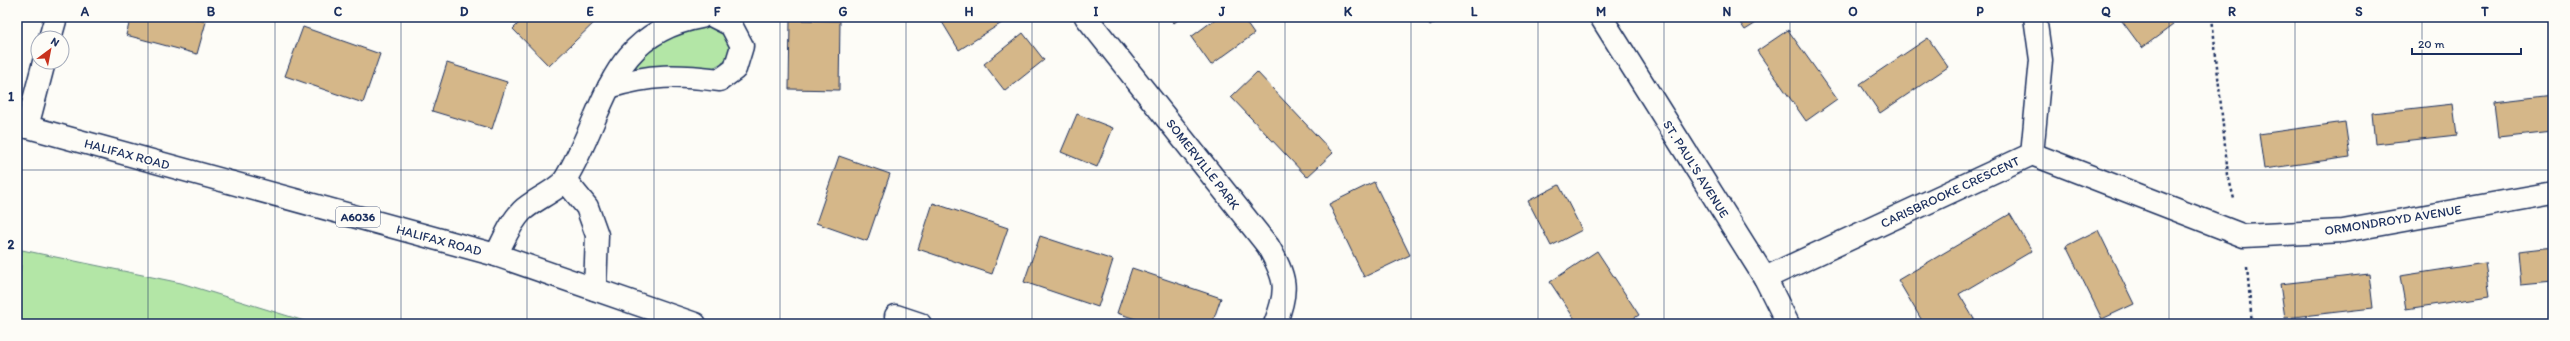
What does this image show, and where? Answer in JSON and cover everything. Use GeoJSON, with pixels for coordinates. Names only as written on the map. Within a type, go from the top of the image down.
{"type":"FeatureCollection","features":[{"type":"Feature","properties":{"kind":"main road"},"geometry":{"type":"LineString","coordinates":[[52,30],[56,17]]}},
{"type":"Feature","properties":{"kind":"main road"},"geometry":{"type":"LineString","coordinates":[[496,255],[512,223],[523,210],[565,180],[618,68],[656,31],[683,20],[701,17]]}},
{"type":"Feature","properties":{"kind":"main road"},"geometry":{"type":"LineString","coordinates":[[608,87],[630,80],[669,75],[720,80],[735,69],[742,46],[731,25],[715,17]]}},
{"type":"Feature","properties":{"kind":"main road","name":"SOMERVILLE PARK"},"geometry":{"type":"LineString","coordinates":[[1086,17],[1268,246],[1282,270],[1286,288],[1275,324]]}},
{"type":"Feature","properties":{"kind":"main road","name":"ST. PAUL'S AVENUE"},"geometry":{"type":"LineString","coordinates":[[1601,17],[1765,278],[1788,324]]}},
{"type":"Feature","properties":{"kind":"main road","name":"CARISBROOKE CRESCENT"},"geometry":{"type":"LineString","coordinates":[[1765,278],[2032,154],[2041,60],[2035,17]]}},
{"type":"Feature","properties":{"kind":"main road"},"geometry":{"type":"LineString","coordinates":[[22,126],[41,70]]}},
{"type":"Feature","properties":{"kind":"main road","name":"HALIFAX ROAD"},"geometry":{"type":"LineString","coordinates":[[22,126],[496,255],[695,324]]}},
{"type":"Feature","properties":{"kind":"main road","name":"ORMONDROYD AVENUE"},"geometry":{"type":"LineString","coordinates":[[2032,154],[2244,236],[2343,231],[2553,193]]}},
{"type":"Feature","properties":{"kind":"main road"},"geometry":{"type":"LineString","coordinates":[[565,180],[587,207],[597,235],[595,289]]}},
{"type":"Feature","properties":{"kind":"main road"},"geometry":{"type":"LineString","coordinates":[[896,316],[920,324]]}},
{"type":"Feature","properties":{"kind":"path"},"geometry":{"type":"LineString","coordinates":[[2212,17],[2228,175],[2244,236],[2252,324]]}},
{"type":"Feature","properties":{"kind":"green space"},"geometry":{"type":"Polygon","coordinates":[[[706,24],[719,27],[730,43],[729,59],[709,70],[633,71],[637,62],[644,53],[653,46],[675,35],[706,24]]]}},
{"type":"Feature","properties":{"kind":"green space"},"geometry":{"type":"Polygon","coordinates":[[[22,250],[181,283],[314,324],[17,324],[22,250]]]}},
{"type":"Feature","properties":{"kind":"building"},"geometry":{"type":"Polygon","coordinates":[[[131,17],[189,17],[206,22],[197,54],[126,35],[131,17]]]}},
{"type":"Feature","properties":{"kind":"building"},"geometry":{"type":"Polygon","coordinates":[[[525,17],[596,17],[598,19],[549,66],[513,29],[525,17]]]}},
{"type":"Feature","properties":{"kind":"building"},"geometry":{"type":"Polygon","coordinates":[[[939,17],[1007,17],[1008,19],[959,50],[939,17]]]}},
{"type":"Feature","properties":{"kind":"building"},"geometry":{"type":"Polygon","coordinates":[[[1169,17],[1182,17],[1174,23],[1169,17]]]}},
{"type":"Feature","properties":{"kind":"building"},"geometry":{"type":"Polygon","coordinates":[[[1218,17],[1242,17],[1254,34],[1211,65],[1191,37],[1218,17]]]}},
{"type":"Feature","properties":{"kind":"building"},"geometry":{"type":"Polygon","coordinates":[[[1423,17],[1443,17],[1430,26],[1423,17]]]}},
{"type":"Feature","properties":{"kind":"building"},"geometry":{"type":"Polygon","coordinates":[[[1736,17],[1766,17],[1745,30],[1736,17]]]}},
{"type":"Feature","properties":{"kind":"building"},"geometry":{"type":"Polygon","coordinates":[[[2119,17],[2167,17],[2173,25],[2142,48],[2119,17]]]}},
{"type":"Feature","properties":{"kind":"building"},"geometry":{"type":"Polygon","coordinates":[[[790,20],[840,21],[839,90],[789,89],[790,20]]]}},
{"type":"Feature","properties":{"kind":"building"},"geometry":{"type":"Polygon","coordinates":[[[303,27],[380,54],[363,103],[285,76],[303,27]]]}},
{"type":"Feature","properties":{"kind":"building"},"geometry":{"type":"Polygon","coordinates":[[[1788,30],[1837,99],[1806,121],[1757,51],[1788,30]]]}},
{"type":"Feature","properties":{"kind":"building"},"geometry":{"type":"Polygon","coordinates":[[[1023,33],[1044,60],[1005,91],[984,64],[1023,33]]]}},
{"type":"Feature","properties":{"kind":"building"},"geometry":{"type":"Polygon","coordinates":[[[1928,38],[1948,67],[1880,113],[1860,84],[1928,38]]]}},
{"type":"Feature","properties":{"kind":"building"},"geometry":{"type":"Polygon","coordinates":[[[447,63],[507,82],[492,129],[432,111],[447,63]]]}},
{"type":"Feature","properties":{"kind":"building"},"geometry":{"type":"Polygon","coordinates":[[[1257,72],[1333,153],[1307,177],[1231,97],[1257,72]]]}},
{"type":"Feature","properties":{"kind":"building"},"geometry":{"type":"Polygon","coordinates":[[[2553,95],[2553,131],[2498,137],[2494,102],[2553,95]]]}},
{"type":"Feature","properties":{"kind":"building"},"geometry":{"type":"Polygon","coordinates":[[[2453,104],[2457,135],[2375,144],[2372,113],[2453,104]]]}},
{"type":"Feature","properties":{"kind":"building"},"geometry":{"type":"Polygon","coordinates":[[[1077,114],[1113,128],[1097,167],[1061,152],[1077,114]]]}},
{"type":"Feature","properties":{"kind":"building"},"geometry":{"type":"Polygon","coordinates":[[[2345,122],[2350,157],[2264,169],[2259,134],[2345,122]]]}},
{"type":"Feature","properties":{"kind":"building"},"geometry":{"type":"Polygon","coordinates":[[[839,156],[890,174],[867,241],[816,223],[839,156]]]}},
{"type":"Feature","properties":{"kind":"building"},"geometry":{"type":"Polygon","coordinates":[[[1374,182],[1410,255],[1364,277],[1329,204],[1374,182]]]}},
{"type":"Feature","properties":{"kind":"building"},"geometry":{"type":"Polygon","coordinates":[[[1559,185],[1582,230],[1551,246],[1528,201],[1559,185]]]}},
{"type":"Feature","properties":{"kind":"building"},"geometry":{"type":"Polygon","coordinates":[[[933,203],[1008,228],[992,274],[918,249],[933,203]]]}},
{"type":"Feature","properties":{"kind":"building"},"geometry":{"type":"Polygon","coordinates":[[[2010,214],[2032,251],[1959,294],[1977,324],[1924,324],[1898,280],[2010,214]]]}},
{"type":"Feature","properties":{"kind":"building"},"geometry":{"type":"Polygon","coordinates":[[[2098,230],[2134,304],[2102,319],[2066,246],[2098,230]]]}},
{"type":"Feature","properties":{"kind":"building"},"geometry":{"type":"Polygon","coordinates":[[[1040,236],[1113,260],[1098,307],[1024,282],[1040,236]]]}},
{"type":"Feature","properties":{"kind":"building"},"geometry":{"type":"Polygon","coordinates":[[[2553,247],[2553,282],[2521,285],[2518,251],[2553,247]]]}},
{"type":"Feature","properties":{"kind":"building"},"geometry":{"type":"Polygon","coordinates":[[[1597,251],[1639,315],[1625,324],[1578,324],[1550,282],[1597,251]]]}},
{"type":"Feature","properties":{"kind":"building"},"geometry":{"type":"Polygon","coordinates":[[[2485,263],[2490,296],[2406,309],[2400,276],[2485,263]]]}},
{"type":"Feature","properties":{"kind":"building"},"geometry":{"type":"Polygon","coordinates":[[[1132,268],[1221,298],[1212,324],[1151,324],[1117,313],[1132,268]]]}},
{"type":"Feature","properties":{"kind":"building"},"geometry":{"type":"Polygon","coordinates":[[[2369,274],[2373,308],[2285,318],[2280,284],[2369,274]]]}}]}
